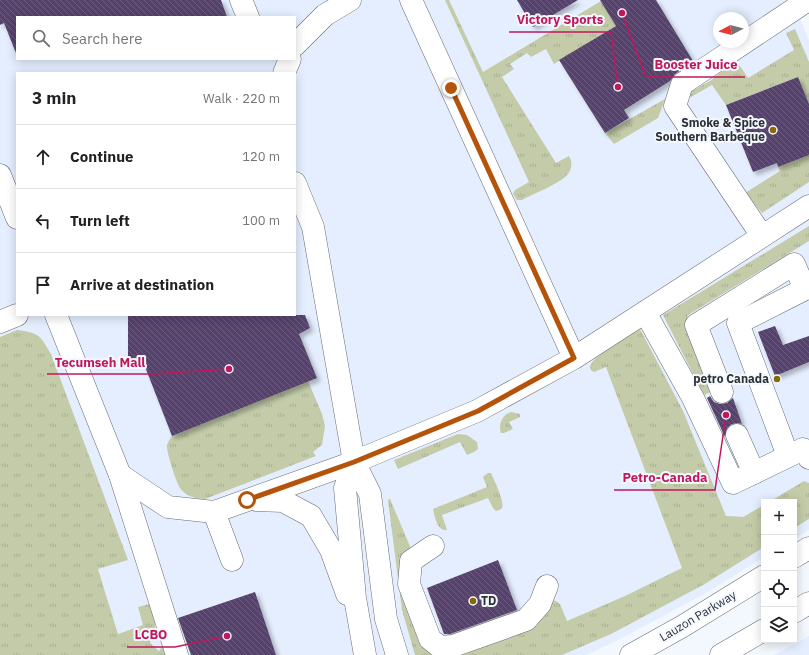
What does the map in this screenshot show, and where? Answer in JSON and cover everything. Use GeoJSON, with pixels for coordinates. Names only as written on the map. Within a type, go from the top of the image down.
{"type":"FeatureCollection","features":[{"type":"Feature","properties":{"kind":"main road"},"geometry":{"type":"LineString","coordinates":[[241,0],[248,16]]}},
{"type":"Feature","properties":{"kind":"main road"},"geometry":{"type":"LineString","coordinates":[[296,44],[325,15],[350,0]]}},
{"type":"Feature","properties":{"kind":"main road"},"geometry":{"type":"LineString","coordinates":[[411,0],[574,358]]}},
{"type":"Feature","properties":{"kind":"main road"},"geometry":{"type":"LineString","coordinates":[[762,236],[675,106],[682,84],[808,0]]}},
{"type":"Feature","properties":{"kind":"main road"},"geometry":{"type":"LineString","coordinates":[[284,72],[290,60]]}},
{"type":"Feature","properties":{"kind":"main road"},"geometry":{"type":"LineString","coordinates":[[0,175],[16,215]]}},
{"type":"Feature","properties":{"kind":"main road"},"geometry":{"type":"LineString","coordinates":[[296,185],[313,227],[354,462],[370,494],[386,619],[397,655]]}},
{"type":"Feature","properties":{"kind":"main road"},"geometry":{"type":"LineString","coordinates":[[120,475],[168,506],[214,512],[354,462],[478,411],[574,358],[809,206]]}},
{"type":"Feature","properties":{"kind":"main road"},"geometry":{"type":"LineString","coordinates":[[644,312],[693,398],[733,483],[802,452],[738,323],[807,288],[794,264],[696,325],[722,392]]}},
{"type":"Feature","properties":{"kind":"main road"},"geometry":{"type":"LineString","coordinates":[[0,322],[16,315]]}},
{"type":"Feature","properties":{"kind":"main road"},"geometry":{"type":"LineString","coordinates":[[56,316],[120,475],[177,655]]}},
{"type":"Feature","properties":{"kind":"main road"},"geometry":{"type":"LineString","coordinates":[[737,435],[754,473]]}},
{"type":"Feature","properties":{"kind":"main road"},"geometry":{"type":"LineString","coordinates":[[354,462],[345,488],[356,598],[365,655]]}},
{"type":"Feature","properties":{"kind":"main road"},"geometry":{"type":"LineString","coordinates":[[247,500],[283,501],[311,516],[331,550],[361,632]]}},
{"type":"Feature","properties":{"kind":"main road"},"geometry":{"type":"LineString","coordinates":[[214,512],[232,560]]}},
{"type":"Feature","properties":{"kind":"main road"},"geometry":{"type":"LineString","coordinates":[[433,546],[411,561],[409,584],[430,639],[440,647],[453,646],[526,620],[540,604],[547,586]]}},
{"type":"Feature","properties":{"kind":"main road"},"geometry":{"type":"LineString","coordinates":[[797,555],[809,548]]}},
{"type":"Feature","properties":{"kind":"main road","name":"Lauzon Parkway"},"geometry":{"type":"LineString","coordinates":[[631,655],[683,626],[761,578]]}},
{"type":"Feature","properties":{"kind":"main road"},"geometry":{"type":"LineString","coordinates":[[797,610],[809,604]]}},
{"type":"Feature","properties":{"kind":"main road"},"geometry":{"type":"LineString","coordinates":[[721,655],[761,632]]}},
{"type":"Feature","properties":{"kind":"shaded area"},"geometry":{"type":"Polygon","coordinates":[[[0,0],[793,0],[809,41],[809,530],[797,537],[797,499],[761,499],[761,559],[708,592],[616,641],[586,655],[167,655],[164,645],[160,651],[149,643],[144,625],[118,634],[98,569],[128,560],[17,330],[0,337],[0,0]]]}},
{"type":"Feature","properties":{"kind":"shaded area"},"geometry":{"type":"Polygon","coordinates":[[[809,636],[809,655],[774,655],[797,643],[809,636]]]}},
{"type":"Feature","properties":{"kind":"green space"},"geometry":{"type":"Polygon","coordinates":[[[445,0],[449,0],[483,72],[601,1],[616,26],[554,64],[546,49],[531,57],[527,53],[510,64],[514,69],[502,77],[556,163],[569,156],[571,160],[570,170],[563,178],[522,200],[517,200],[513,194],[515,190],[529,182],[445,0]]]}},
{"type":"Feature","properties":{"kind":"green space"},"geometry":{"type":"Polygon","coordinates":[[[795,29],[809,62],[809,104],[798,77],[726,105],[712,85],[691,97],[690,92],[710,81],[736,60],[748,78],[794,50],[786,33],[795,29]]]}},
{"type":"Feature","properties":{"kind":"green space"},"geometry":{"type":"Polygon","coordinates":[[[665,99],[658,118],[614,144],[605,133],[665,99]]]}},
{"type":"Feature","properties":{"kind":"green space"},"geometry":{"type":"Polygon","coordinates":[[[809,155],[809,182],[762,213],[745,193],[780,171],[778,167],[809,155]]]}},
{"type":"Feature","properties":{"kind":"green space"},"geometry":{"type":"Polygon","coordinates":[[[809,226],[809,241],[688,315],[685,325],[715,390],[704,395],[663,315],[809,226]]]}},
{"type":"Feature","properties":{"kind":"green space"},"geometry":{"type":"Polygon","coordinates":[[[640,329],[683,411],[726,516],[743,517],[761,507],[761,549],[703,585],[611,634],[562,655],[415,655],[402,610],[388,500],[390,499],[412,551],[433,649],[550,600],[556,601],[560,604],[567,621],[625,596],[682,568],[606,367],[594,372],[590,367],[599,355],[640,329]]]}},
{"type":"Feature","properties":{"kind":"green space"},"geometry":{"type":"Polygon","coordinates":[[[17,330],[30,332],[38,336],[51,354],[128,560],[98,569],[118,634],[143,625],[138,607],[149,604],[155,624],[150,643],[159,651],[164,644],[167,655],[0,655],[0,337],[17,330]]]}},
{"type":"Feature","properties":{"kind":"green space"},"geometry":{"type":"Polygon","coordinates":[[[308,381],[322,414],[325,426],[322,445],[313,452],[316,456],[205,499],[191,496],[182,491],[176,480],[167,448],[168,442],[172,436],[308,381]]]}},
{"type":"Feature","properties":{"kind":"green space"},"geometry":{"type":"Polygon","coordinates":[[[511,412],[520,414],[520,417],[509,422],[513,429],[501,433],[500,427],[503,418],[511,412]]]}},
{"type":"Feature","properties":{"kind":"green space"},"geometry":{"type":"Polygon","coordinates":[[[458,434],[467,435],[477,442],[478,449],[467,455],[460,442],[398,469],[394,460],[458,434]]]}},
{"type":"Feature","properties":{"kind":"green space"},"geometry":{"type":"Polygon","coordinates":[[[488,473],[491,473],[499,491],[503,505],[502,508],[496,511],[488,498],[442,515],[447,530],[441,528],[437,523],[433,509],[487,487],[483,477],[488,473]]]}},
{"type":"Feature","properties":{"kind":"green space"},"geometry":{"type":"Polygon","coordinates":[[[804,481],[809,483],[809,519],[797,526],[797,499],[774,499],[804,481]]]}},
{"type":"Feature","properties":{"kind":"building"},"geometry":{"type":"Polygon","coordinates":[[[0,0],[221,0],[227,16],[16,16],[16,53],[4,23],[0,25],[0,0]]]}},
{"type":"Feature","properties":{"kind":"building"},"geometry":{"type":"Polygon","coordinates":[[[517,0],[578,0],[533,27],[517,0]]]}},
{"type":"Feature","properties":{"kind":"building"},"geometry":{"type":"Polygon","coordinates":[[[600,0],[656,0],[693,61],[675,74],[670,81],[624,110],[629,118],[605,133],[559,60],[616,26],[600,0]]]}},
{"type":"Feature","properties":{"kind":"building","name":"Smoke & Spice Southern Barbeque"},"geometry":{"type":"Polygon","coordinates":[[[798,77],[809,104],[809,155],[778,167],[777,163],[753,172],[726,105],[798,77]]]}},
{"type":"Feature","properties":{"kind":"building"},"geometry":{"type":"Polygon","coordinates":[[[305,315],[310,328],[299,334],[317,378],[172,436],[142,359],[128,359],[128,316],[305,315]]]}},
{"type":"Feature","properties":{"kind":"building"},"geometry":{"type":"Polygon","coordinates":[[[775,326],[783,345],[809,336],[809,362],[775,376],[758,332],[775,326]]]}},
{"type":"Feature","properties":{"kind":"building"},"geometry":{"type":"Polygon","coordinates":[[[710,396],[714,402],[720,404],[727,403],[733,398],[742,424],[732,424],[727,428],[725,437],[707,398],[710,396]]]}},
{"type":"Feature","properties":{"kind":"building","name":"TD"},"geometry":{"type":"Polygon","coordinates":[[[498,560],[517,610],[450,634],[444,634],[427,588],[498,560]]]}},
{"type":"Feature","properties":{"kind":"building"},"geometry":{"type":"Polygon","coordinates":[[[255,592],[276,655],[191,655],[178,618],[255,592]]]}},
{"type":"Feature","properties":{"kind":"place","name":"Booster Juice"},"geometry":{"type":"Point","coordinates":[622,13]}},
{"type":"Feature","properties":{"kind":"place","name":"Victory Sports"},"geometry":{"type":"Point","coordinates":[618,87]}},
{"type":"Feature","properties":{"kind":"place","name":"Smoke & Spice Southern Barbeque"},"geometry":{"type":"Point","coordinates":[773,130]}},
{"type":"Feature","properties":{"kind":"place","name":"Tecumseh Mall"},"geometry":{"type":"Point","coordinates":[229,369]}},
{"type":"Feature","properties":{"kind":"place","name":"petro Canada"},"geometry":{"type":"Point","coordinates":[777,379]}},
{"type":"Feature","properties":{"kind":"place","name":"Petro-Canada"},"geometry":{"type":"Point","coordinates":[726,415]}},
{"type":"Feature","properties":{"kind":"place","name":"TD"},"geometry":{"type":"Point","coordinates":[473,601]}},
{"type":"Feature","properties":{"kind":"place","name":"LCBO"},"geometry":{"type":"Point","coordinates":[227,636]}},
{"type":"Feature","properties":{"kind":"route"},"geometry":{"type":"LineString","coordinates":[[247,500],[354,462],[478,411],[574,358],[451,88]]}}]}
